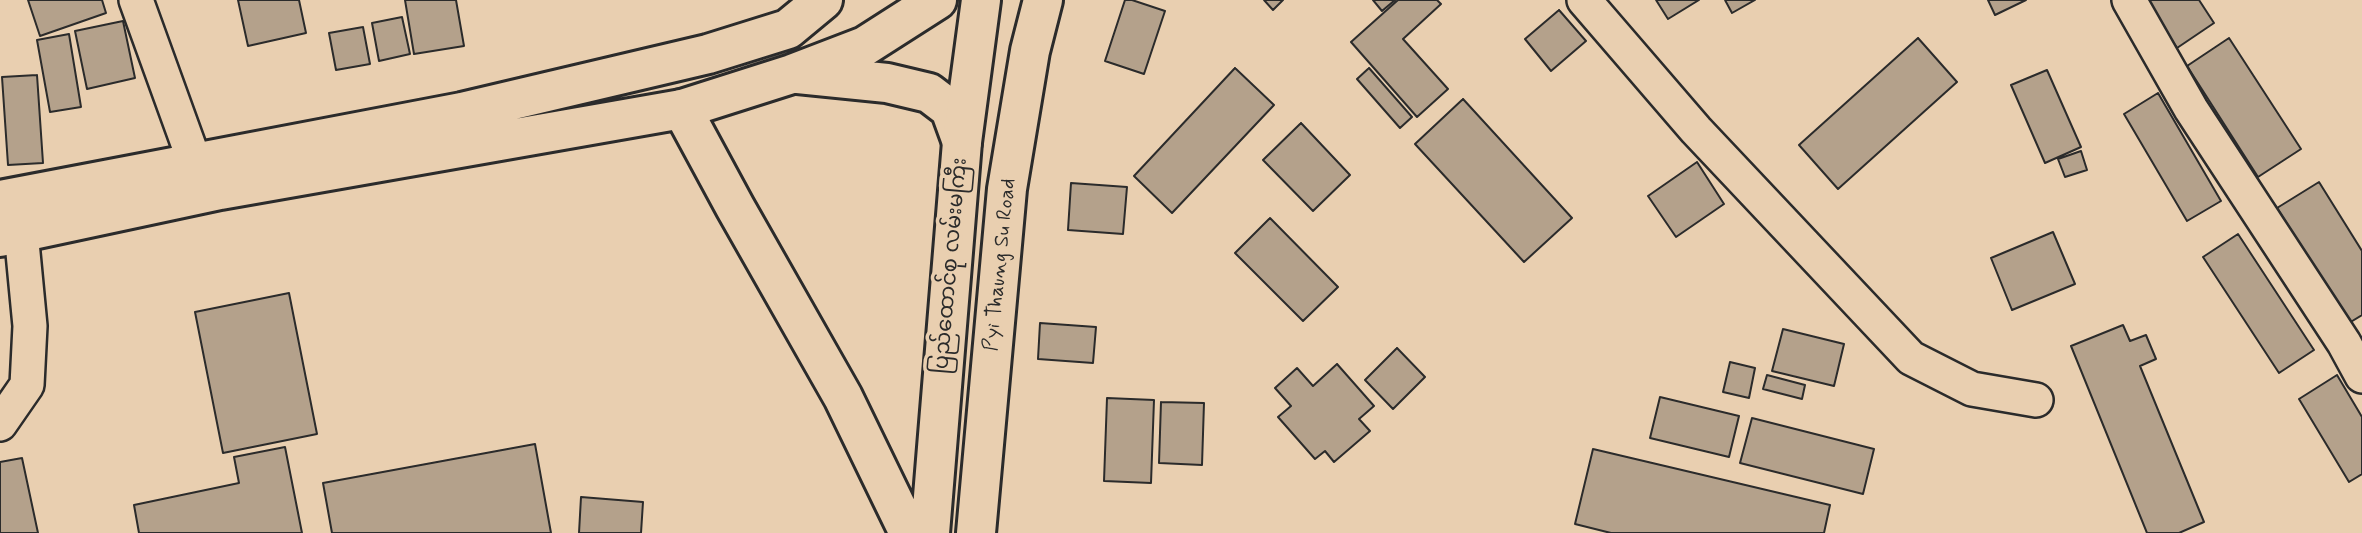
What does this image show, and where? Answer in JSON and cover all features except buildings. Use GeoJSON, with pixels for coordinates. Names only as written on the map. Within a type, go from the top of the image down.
{"type":"FeatureCollection","features":[{"type":"Feature","properties":{"kind":"main road"},"geometry":{"type":"LineString","coordinates":[[10,235],[198,179],[462,112],[708,54],[788,29],[823,0]]}},
{"type":"Feature","properties":{"kind":"main road"},"geometry":{"type":"LineString","coordinates":[[0,200],[198,179],[682,109],[792,74],[865,46],[937,0]]}},
{"type":"Feature","properties":{"kind":"main road","name":"ပြည်ထောင်စု လမ်းမကြီး"},"geometry":{"type":"LineString","coordinates":[[930,533],[962,142],[981,0]]}},
{"type":"Feature","properties":{"kind":"main road","name":"Pyi Thaung Su Road"},"geometry":{"type":"LineString","coordinates":[[976,533],[1007,189],[1030,51],[1043,0]]}},
{"type":"Feature","properties":{"kind":"main road"},"geometry":{"type":"LineString","coordinates":[[792,74],[887,83],[929,93],[950,109],[962,142]]}},
{"type":"Feature","properties":{"kind":"main road"},"geometry":{"type":"LineString","coordinates":[[682,109],[843,397],[909,533]]}},
{"type":"Feature","properties":{"kind":"street"},"geometry":{"type":"LineString","coordinates":[[136,0],[198,179]]}},
{"type":"Feature","properties":{"kind":"street"},"geometry":{"type":"LineString","coordinates":[[1584,0],[1696,130],[1911,358],[1972,389],[2036,400]]}},
{"type":"Feature","properties":{"kind":"street"},"geometry":{"type":"LineString","coordinates":[[2129,0],[2192,109],[2353,337],[2362,376]]}},
{"type":"Feature","properties":{"kind":"street"},"geometry":{"type":"LineString","coordinates":[[0,425],[27,385],[30,326],[10,235]]}}]}
